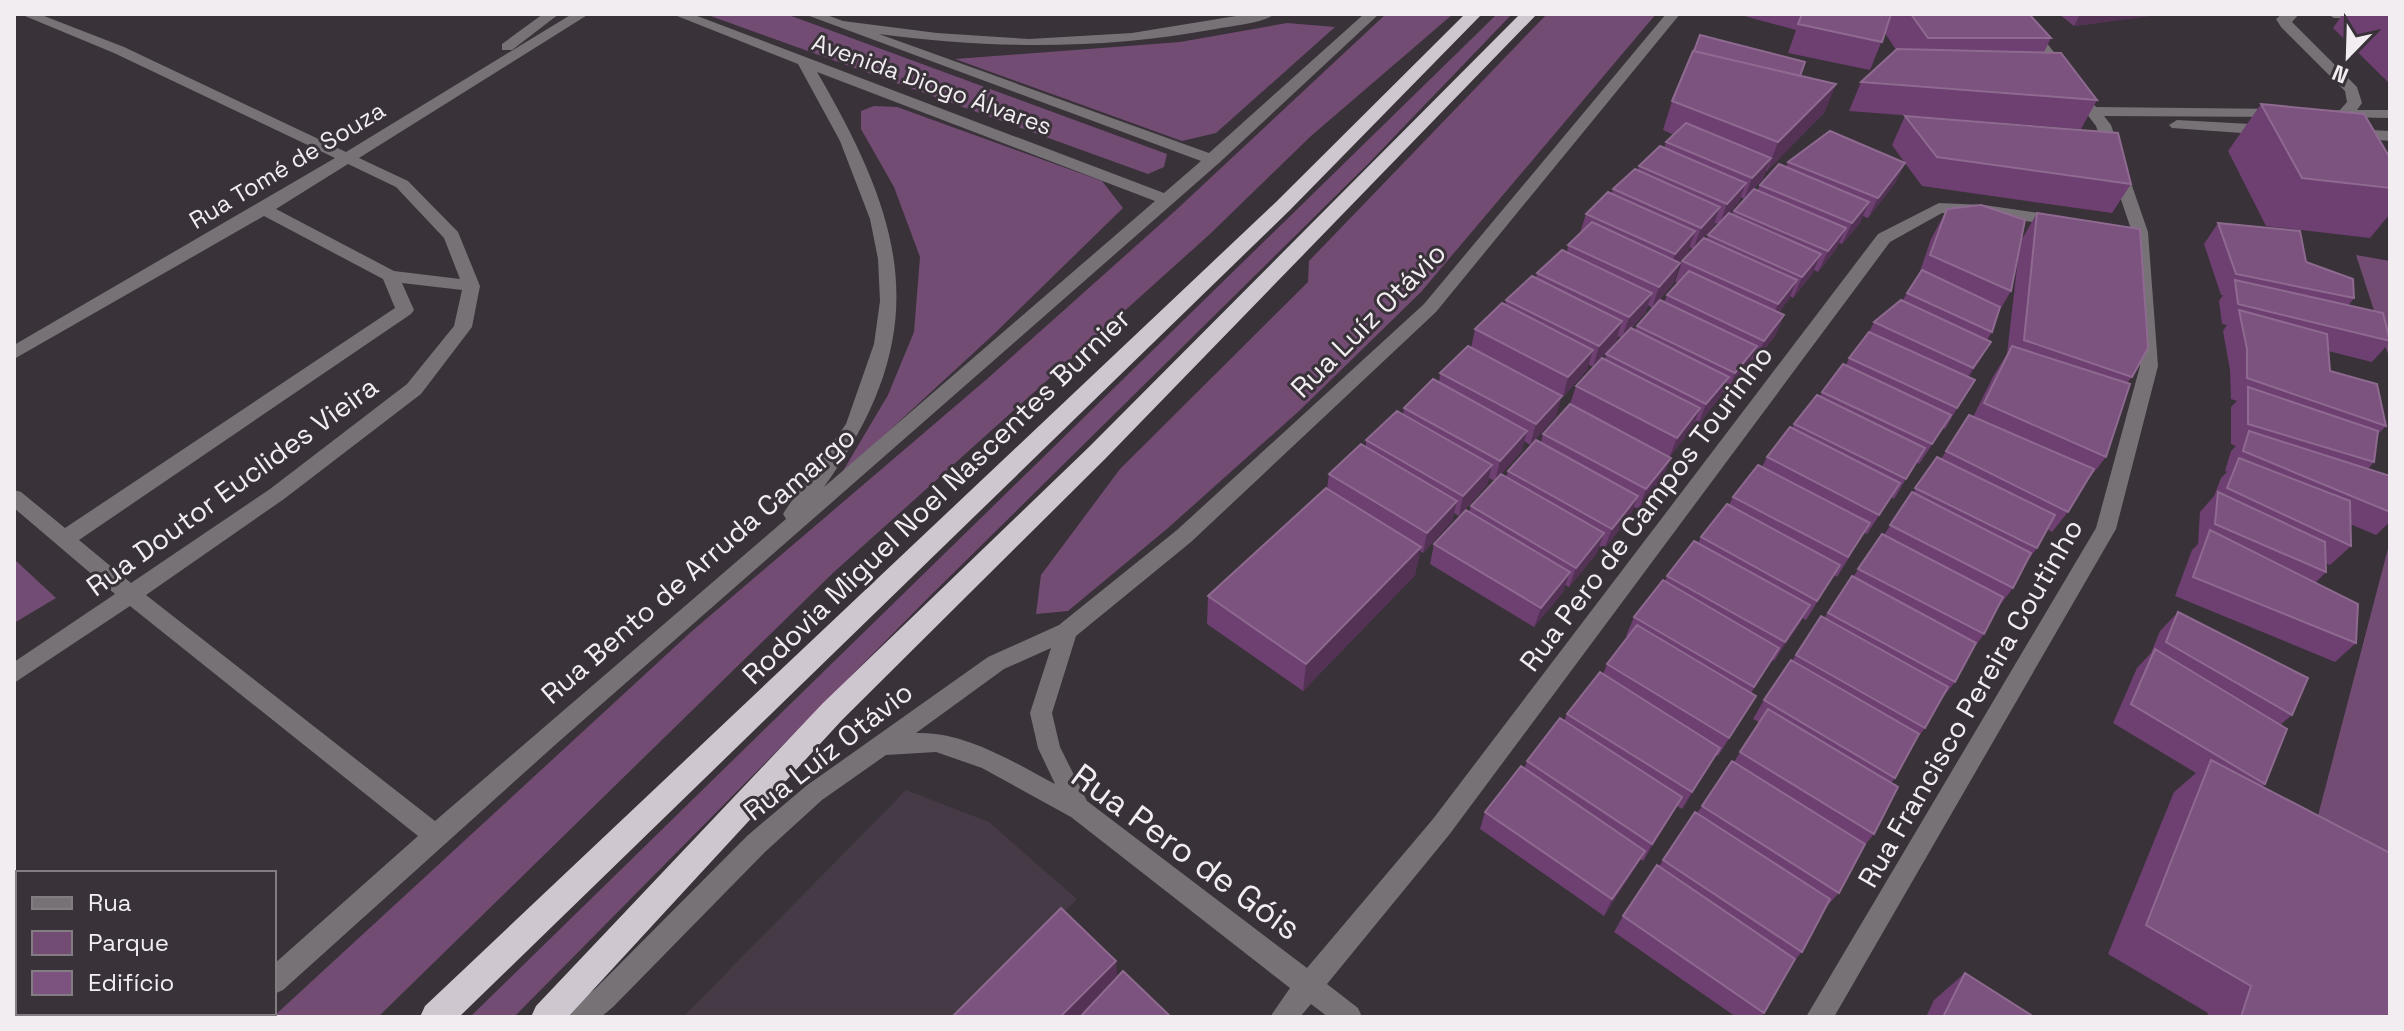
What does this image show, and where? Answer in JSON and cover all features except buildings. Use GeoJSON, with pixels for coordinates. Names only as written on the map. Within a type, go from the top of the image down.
{"type":"FeatureCollection","features":[{"type":"Feature","properties":{"kind":"highway","name":"Rodovia Miguel Noel Nascentes Burnier"},"geometry":{"type":"LineString","coordinates":[[436,1017],[1283,206],[1474,14]]}},
{"type":"Feature","properties":{"kind":"highway"},"geometry":{"type":"LineString","coordinates":[[547,1017],[833,711],[1097,453],[1529,14]]}},
{"type":"Feature","properties":{"kind":"street"},"geometry":{"type":"LineString","coordinates":[[27,14],[119,50],[402,184],[452,236],[471,286],[390,276],[264,209]]}},
{"type":"Feature","properties":{"kind":"street"},"geometry":{"type":"LineString","coordinates":[[427,107],[552,14]]}},
{"type":"Feature","properties":{"kind":"street","name":"Rua Tomé de Souza"},"geometry":{"type":"LineString","coordinates":[[14,353],[264,209],[582,14]]}},
{"type":"Feature","properties":{"kind":"street","name":"Avenida Diogo Álvares"},"geometry":{"type":"LineString","coordinates":[[679,14],[1167,200]]}},
{"type":"Feature","properties":{"kind":"street","name":"Avenida Diogo Álvares"},"geometry":{"type":"LineString","coordinates":[[811,14],[1213,160]]}},
{"type":"Feature","properties":{"kind":"street"},"geometry":{"type":"LineString","coordinates":[[842,25],[994,42],[1097,41],[1204,28],[1268,14]]}},
{"type":"Feature","properties":{"kind":"street","name":"Rua Bento de Arruda Camargo"},"geometry":{"type":"LineString","coordinates":[[276,979],[435,835],[778,535],[881,450],[1213,160],[1372,14]]}},
{"type":"Feature","properties":{"kind":"street","name":"Rua Luíz Otávio"},"geometry":{"type":"LineString","coordinates":[[580,1017],[604,998],[756,844],[814,793],[996,663],[1067,631],[1184,536],[1430,308],[1673,14]]}},
{"type":"Feature","properties":{"kind":"street","name":"Rua Francisco Pereira Coutinho"},"geometry":{"type":"LineString","coordinates":[[1819,1017],[2106,529],[2149,366],[2133,231],[2097,116],[2035,37],[2012,14]]}},
{"type":"Feature","properties":{"kind":"street"},"geometry":{"type":"LineString","coordinates":[[2292,14],[2283,19],[2286,24],[2352,90],[2355,103],[2336,114],[2390,114]]}},
{"type":"Feature","properties":{"kind":"street"},"geometry":{"type":"LineString","coordinates":[[2334,14],[2390,15]]}},
{"type":"Feature","properties":{"kind":"street"},"geometry":{"type":"LineString","coordinates":[[778,535],[854,427],[883,353],[891,290],[882,223],[856,157],[804,62]]}},
{"type":"Feature","properties":{"kind":"street"},"geometry":{"type":"LineString","coordinates":[[2097,116],[2297,114]]}},
{"type":"Feature","properties":{"kind":"street"},"geometry":{"type":"LineString","coordinates":[[2097,116],[2283,130]]}},
{"type":"Feature","properties":{"kind":"street"},"geometry":{"type":"LineString","coordinates":[[2329,133],[2390,136]]}},
{"type":"Feature","properties":{"kind":"street","name":"Rua Pero de Campos Tourinho"},"geometry":{"type":"LineString","coordinates":[[1283,1017],[1441,827],[1884,238],[1939,208],[1984,210],[2078,223]]}},
{"type":"Feature","properties":{"kind":"street","name":"Rua Doutor Euclides Vieira"},"geometry":{"type":"LineString","coordinates":[[65,539],[405,310],[390,276]]}},
{"type":"Feature","properties":{"kind":"street","name":"Rua Doutor Euclides Vieira"},"geometry":{"type":"LineString","coordinates":[[14,674],[277,494],[414,389],[463,327],[471,286]]}},
{"type":"Feature","properties":{"kind":"street"},"geometry":{"type":"LineString","coordinates":[[14,497],[207,658],[435,835]]}},
{"type":"Feature","properties":{"kind":"street"},"geometry":{"type":"LineString","coordinates":[[1067,631],[1041,713],[1049,748],[1079,809]]}},
{"type":"Feature","properties":{"kind":"street","name":"Rua Pero de Góis"},"geometry":{"type":"LineString","coordinates":[[879,745],[936,742],[990,761],[1079,809],[1349,1017]]}},
{"type":"Feature","properties":{"kind":"shaded area"},"geometry":{"type":"Polygon","coordinates":[[[906,790],[989,822],[1077,899],[963,1017],[683,1017],[906,790]]]}},
{"type":"Feature","properties":{"kind":"green space"},"geometry":{"type":"Polygon","coordinates":[[[705,14],[786,14],[1167,154],[1164,167],[1148,174],[705,14]]]}},
{"type":"Feature","properties":{"kind":"green space"},"geometry":{"type":"Polygon","coordinates":[[[1386,14],[1453,14],[1311,136],[1210,234],[834,572],[378,1017],[273,1017],[691,632],[987,379],[1175,211],[1386,14]]]}},
{"type":"Feature","properties":{"kind":"green space"},"geometry":{"type":"Polygon","coordinates":[[[1497,14],[1512,14],[1368,164],[930,596],[514,1017],[470,1017],[1497,14]]]}},
{"type":"Feature","properties":{"kind":"green space"},"geometry":{"type":"Polygon","coordinates":[[[1547,14],[1656,14],[1421,292],[1299,411],[1168,528],[1068,611],[1036,614],[1041,575],[1120,469],[1308,282],[1309,261],[1547,14]]]}},
{"type":"Feature","properties":{"kind":"green space"},"geometry":{"type":"Polygon","coordinates":[[[1287,23],[1335,27],[1216,133],[1182,141],[955,59],[1180,42],[1287,23]]]}},
{"type":"Feature","properties":{"kind":"green space"},"geometry":{"type":"Polygon","coordinates":[[[874,106],[897,107],[1102,181],[1123,208],[994,334],[840,476],[888,395],[914,332],[920,257],[894,187],[861,129],[861,111],[874,106]]]}},
{"type":"Feature","properties":{"kind":"green space"},"geometry":{"type":"Polygon","coordinates":[[[2356,255],[2390,261],[2390,360],[2356,255]]]}},
{"type":"Feature","properties":{"kind":"green space"},"geometry":{"type":"Polygon","coordinates":[[[2390,541],[2390,867],[2315,827],[2390,541]]]}},
{"type":"Feature","properties":{"kind":"green space"},"geometry":{"type":"Polygon","coordinates":[[[14,559],[56,598],[14,623],[14,559]]]}}]}
